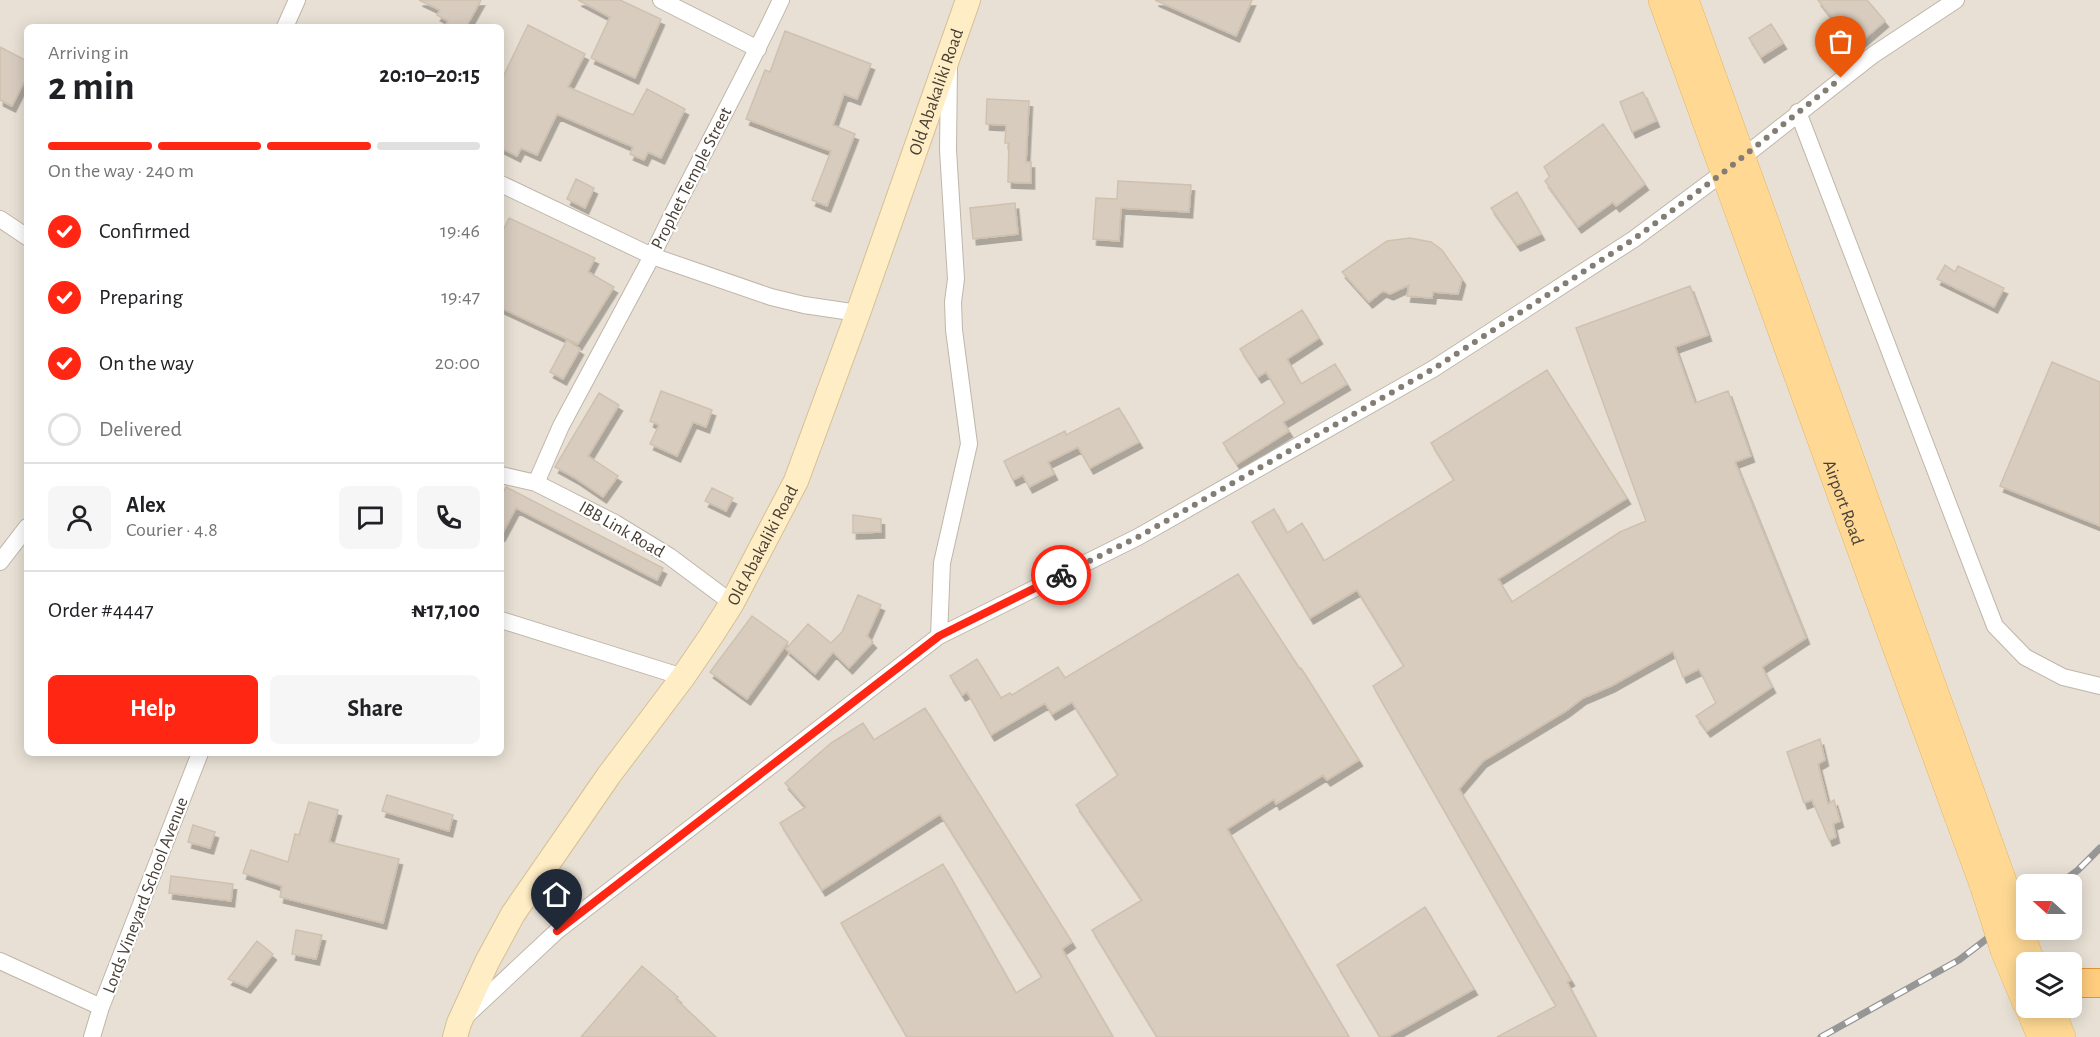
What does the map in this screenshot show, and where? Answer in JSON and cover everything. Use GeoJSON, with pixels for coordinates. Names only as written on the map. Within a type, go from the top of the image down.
{"type":"FeatureCollection","features":[{"type":"Feature","properties":{"kind":"highway"},"geometry":{"type":"LineString","coordinates":[[2082,983],[2100,983]]}},
{"type":"Feature","properties":{"kind":"main road","name":"Old Abakaliki Road"},"geometry":{"type":"LineString","coordinates":[[457,1030],[487,962],[513,914],[609,775],[683,677],[732,603],[796,481],[858,314],[968,0]]}},
{"type":"Feature","properties":{"kind":"main road","name":"Airport Road"},"geometry":{"type":"LineString","coordinates":[[1662,0],[1733,164],[2020,951]]}},
{"type":"Feature","properties":{"kind":"main road","name":"Airport Road"},"geometry":{"type":"LineString","coordinates":[[1685,0],[1733,164]]}},
{"type":"Feature","properties":{"kind":"main road"},"geometry":{"type":"LineString","coordinates":[[2033,1018],[2040,1037]]}},
{"type":"Feature","properties":{"kind":"main road"},"geometry":{"type":"LineString","coordinates":[[2054,1018],[2062,1037]]}},
{"type":"Feature","properties":{"kind":"street"},"geometry":{"type":"LineString","coordinates":[[286,24],[297,0]]}},
{"type":"Feature","properties":{"kind":"street"},"geometry":{"type":"LineString","coordinates":[[661,0],[758,49]]}},
{"type":"Feature","properties":{"kind":"street","name":"Prophet Temple Street"},"geometry":{"type":"LineString","coordinates":[[504,185],[652,256],[781,0]]}},
{"type":"Feature","properties":{"kind":"street"},"geometry":{"type":"LineString","coordinates":[[457,1030],[557,931],[939,636],[1138,537],[1433,369],[1634,239],[1873,55],[1956,0]]}},
{"type":"Feature","properties":{"kind":"street"},"geometry":{"type":"LineString","coordinates":[[939,636],[942,563],[969,444],[954,330],[953,303],[956,279],[948,150],[949,54]]}},
{"type":"Feature","properties":{"kind":"street"},"geometry":{"type":"LineString","coordinates":[[1798,112],[1995,626],[2025,657],[2063,677],[2100,686]]}},
{"type":"Feature","properties":{"kind":"street"},"geometry":{"type":"LineString","coordinates":[[0,219],[24,235]]}},
{"type":"Feature","properties":{"kind":"street"},"geometry":{"type":"LineString","coordinates":[[536,483],[566,417],[652,256],[771,297],[858,314]]}},
{"type":"Feature","properties":{"kind":"street","name":"IBB Link Road"},"geometry":{"type":"LineString","coordinates":[[504,476],[536,483],[559,493],[624,528],[669,556],[732,603]]}},
{"type":"Feature","properties":{"kind":"street"},"geometry":{"type":"LineString","coordinates":[[0,562],[24,531]]}},
{"type":"Feature","properties":{"kind":"street"},"geometry":{"type":"LineString","coordinates":[[504,621],[683,677]]}},
{"type":"Feature","properties":{"kind":"street","name":"Lords Vineyard School Avenue"},"geometry":{"type":"LineString","coordinates":[[92,1037],[101,1007],[199,756]]}},
{"type":"Feature","properties":{"kind":"street"},"geometry":{"type":"LineString","coordinates":[[0,961],[101,1007]]}},
{"type":"Feature","properties":{"kind":"shaded area"},"geometry":{"type":"Polygon","coordinates":[[[0,0],[2100,0],[2100,1037],[0,1037],[0,0]]]}},
{"type":"Feature","properties":{"kind":"building"},"geometry":{"type":"Polygon","coordinates":[[[419,0],[481,0],[468,24],[446,24],[448,21],[437,15],[440,10],[419,0]]]}},
{"type":"Feature","properties":{"kind":"building"},"geometry":{"type":"Polygon","coordinates":[[[578,0],[620,0],[661,19],[635,78],[591,58],[610,17],[578,0]]]}},
{"type":"Feature","properties":{"kind":"building"},"geometry":{"type":"Polygon","coordinates":[[[1155,0],[1252,0],[1236,36],[1155,0]]]}},
{"type":"Feature","properties":{"kind":"building"},"geometry":{"type":"Polygon","coordinates":[[[1818,0],[1867,0],[1885,21],[1855,47],[1818,0]]]}},
{"type":"Feature","properties":{"kind":"building"},"geometry":{"type":"Polygon","coordinates":[[[1771,24],[1783,43],[1761,57],[1749,38],[1771,24]]]}},
{"type":"Feature","properties":{"kind":"building"},"geometry":{"type":"Polygon","coordinates":[[[528,25],[585,54],[568,87],[633,115],[647,89],[685,109],[661,158],[648,152],[644,160],[630,154],[633,147],[557,114],[537,155],[521,148],[517,156],[504,150],[504,75],[528,25]]]}},
{"type":"Feature","properties":{"kind":"building"},"geometry":{"type":"Polygon","coordinates":[[[785,31],[871,64],[857,99],[844,94],[833,125],[855,134],[827,206],[812,200],[831,151],[746,119],[765,70],[770,72],[785,31]]]}},
{"type":"Feature","properties":{"kind":"building"},"geometry":{"type":"Polygon","coordinates":[[[0,47],[24,59],[24,82],[12,106],[0,100],[0,47]]]}},
{"type":"Feature","properties":{"kind":"building"},"geometry":{"type":"Polygon","coordinates":[[[1643,92],[1656,121],[1632,132],[1620,102],[1643,92]]]}},
{"type":"Feature","properties":{"kind":"building"},"geometry":{"type":"Polygon","coordinates":[[[987,99],[1029,101],[1026,162],[1031,162],[1031,183],[1008,182],[1009,143],[1005,143],[1006,125],[986,124],[987,99]]]}},
{"type":"Feature","properties":{"kind":"building"},"geometry":{"type":"Polygon","coordinates":[[[1603,124],[1645,184],[1616,206],[1613,202],[1578,227],[1545,181],[1550,176],[1544,167],[1603,124]]]}},
{"type":"Feature","properties":{"kind":"building"},"geometry":{"type":"Polygon","coordinates":[[[576,179],[594,188],[585,208],[567,199],[576,179]]]}},
{"type":"Feature","properties":{"kind":"building"},"geometry":{"type":"Polygon","coordinates":[[[1118,181],[1191,185],[1189,212],[1121,208],[1119,241],[1093,239],[1096,198],[1117,199],[1118,181]]]}},
{"type":"Feature","properties":{"kind":"building"},"geometry":{"type":"Polygon","coordinates":[[[1517,192],[1541,234],[1517,245],[1491,208],[1517,192]]]}},
{"type":"Feature","properties":{"kind":"building"},"geometry":{"type":"Polygon","coordinates":[[[1015,203],[1018,234],[973,239],[970,208],[1015,203]]]}},
{"type":"Feature","properties":{"kind":"building"},"geometry":{"type":"Polygon","coordinates":[[[509,218],[595,258],[588,272],[614,287],[578,344],[504,309],[504,229],[509,218]]]}},
{"type":"Feature","properties":{"kind":"building"},"geometry":{"type":"Polygon","coordinates":[[[1410,238],[1431,242],[1442,250],[1462,279],[1458,294],[1433,292],[1432,298],[1407,296],[1409,285],[1390,294],[1383,291],[1369,302],[1342,272],[1387,241],[1410,238]]]}},
{"type":"Feature","properties":{"kind":"building"},"geometry":{"type":"Polygon","coordinates":[[[1945,265],[1955,272],[1958,266],[2004,288],[1994,307],[1937,279],[1945,265]]]}},
{"type":"Feature","properties":{"kind":"building"},"geometry":{"type":"Polygon","coordinates":[[[1690,286],[1708,335],[1675,347],[1695,403],[1728,391],[1751,456],[1735,462],[1806,638],[1762,667],[1772,687],[1707,731],[1696,716],[1716,703],[1699,669],[1683,677],[1673,651],[1611,686],[1583,698],[1566,711],[1483,761],[1459,789],[1571,980],[1567,982],[1596,1037],[1497,1037],[1556,1006],[1373,686],[1404,666],[1357,590],[1310,618],[1252,522],[1274,509],[1287,533],[1302,523],[1324,561],[1454,480],[1431,443],[1547,370],[1627,498],[1498,579],[1512,602],[1620,532],[1646,521],[1576,328],[1690,286]]]}},
{"type":"Feature","properties":{"kind":"building"},"geometry":{"type":"Polygon","coordinates":[[[1302,310],[1319,338],[1287,359],[1301,384],[1335,364],[1347,384],[1283,422],[1289,431],[1237,464],[1223,443],[1285,403],[1266,372],[1258,377],[1240,349],[1302,310]]]}},
{"type":"Feature","properties":{"kind":"building"},"geometry":{"type":"Polygon","coordinates":[[[567,340],[580,349],[563,379],[550,372],[567,340]]]}},
{"type":"Feature","properties":{"kind":"building"},"geometry":{"type":"Polygon","coordinates":[[[2052,362],[2100,382],[2100,526],[2000,486],[2052,362]]]}},
{"type":"Feature","properties":{"kind":"building"},"geometry":{"type":"Polygon","coordinates":[[[661,391],[712,410],[706,427],[693,422],[677,456],[650,444],[659,425],[650,421],[661,391]]]}},
{"type":"Feature","properties":{"kind":"building"},"geometry":{"type":"Polygon","coordinates":[[[599,393],[619,405],[588,456],[618,476],[603,497],[555,467],[599,393]]]}},
{"type":"Feature","properties":{"kind":"building"},"geometry":{"type":"Polygon","coordinates":[[[1119,408],[1139,442],[1090,468],[1078,447],[1048,462],[1054,474],[1029,487],[1023,475],[1013,480],[1004,461],[1065,431],[1066,435],[1119,408]]]}},
{"type":"Feature","properties":{"kind":"building"},"geometry":{"type":"Polygon","coordinates":[[[506,487],[663,568],[657,580],[516,508],[504,530],[504,491],[506,487]]]}},
{"type":"Feature","properties":{"kind":"building"},"geometry":{"type":"Polygon","coordinates":[[[712,488],[733,498],[726,511],[705,501],[712,488]]]}},
{"type":"Feature","properties":{"kind":"building"},"geometry":{"type":"Polygon","coordinates":[[[853,515],[881,519],[881,532],[853,533],[853,515]]]}},
{"type":"Feature","properties":{"kind":"building"},"geometry":{"type":"Polygon","coordinates":[[[1238,574],[1359,760],[1327,780],[1323,775],[1276,804],[1274,799],[1227,829],[1349,1037],[1157,1037],[1092,930],[1142,900],[1076,805],[1118,775],[1072,702],[1052,714],[1045,703],[991,735],[967,692],[962,695],[950,676],[977,659],[1001,698],[1010,693],[1012,695],[1058,667],[1065,678],[1238,574]]]}},
{"type":"Feature","properties":{"kind":"building"},"geometry":{"type":"Polygon","coordinates":[[[858,595],[881,605],[867,636],[873,642],[849,668],[833,652],[815,674],[786,649],[808,624],[831,643],[842,632],[858,595]]]}},
{"type":"Feature","properties":{"kind":"building"},"geometry":{"type":"Polygon","coordinates":[[[752,616],[788,642],[747,699],[710,672],[752,616]]]}},
{"type":"Feature","properties":{"kind":"building"},"geometry":{"type":"Polygon","coordinates":[[[925,708],[1072,942],[1062,949],[1113,1037],[907,1037],[841,923],[943,864],[1016,993],[1042,977],[940,814],[822,890],[780,823],[806,807],[785,783],[831,743],[863,723],[874,740],[925,708]]]}},
{"type":"Feature","properties":{"kind":"building"},"geometry":{"type":"Polygon","coordinates":[[[1820,739],[1825,760],[1818,764],[1828,804],[1834,800],[1840,821],[1833,824],[1836,837],[1829,840],[1812,800],[1804,803],[1787,752],[1820,739]]]}},
{"type":"Feature","properties":{"kind":"building"},"geometry":{"type":"Polygon","coordinates":[[[387,795],[453,815],[449,831],[382,811],[387,795]]]}},
{"type":"Feature","properties":{"kind":"building"},"geometry":{"type":"Polygon","coordinates":[[[309,802],[338,810],[329,842],[399,859],[383,923],[280,897],[282,886],[243,873],[251,850],[288,862],[295,834],[299,835],[309,802]]]}},
{"type":"Feature","properties":{"kind":"building"},"geometry":{"type":"Polygon","coordinates":[[[193,825],[215,832],[210,848],[188,842],[193,825]]]}},
{"type":"Feature","properties":{"kind":"building"},"geometry":{"type":"Polygon","coordinates":[[[171,876],[233,884],[231,901],[169,893],[171,876]]]}},
{"type":"Feature","properties":{"kind":"building"},"geometry":{"type":"Polygon","coordinates":[[[1425,907],[1474,989],[1388,1037],[1380,1037],[1337,965],[1425,907]]]}},
{"type":"Feature","properties":{"kind":"building"},"geometry":{"type":"Polygon","coordinates":[[[296,930],[322,935],[316,959],[292,954],[296,930]]]}},
{"type":"Feature","properties":{"kind":"building"},"geometry":{"type":"Polygon","coordinates":[[[257,941],[273,954],[247,987],[228,979],[257,941]]]}},
{"type":"Feature","properties":{"kind":"building"},"geometry":{"type":"Polygon","coordinates":[[[642,966],[678,997],[676,999],[716,1037],[581,1037],[642,966]]]}},
{"type":"Feature","properties":{"kind":"railway"},"geometry":{"type":"LineString","coordinates":[[2073,874],[2100,848]]}},
{"type":"Feature","properties":{"kind":"railway"},"geometry":{"type":"LineString","coordinates":[[1821,1037],[1959,960],[2016,917]]}},
{"type":"Feature","properties":{"kind":"way so far"},"geometry":{"type":"LineString","coordinates":[[1061,575],[1138,537],[1433,369],[1634,239],[1724,172],[1841,78]]}},
{"type":"Feature","properties":{"kind":"route"},"geometry":{"type":"LineString","coordinates":[[557,931],[939,636],[1061,575]]}}]}
